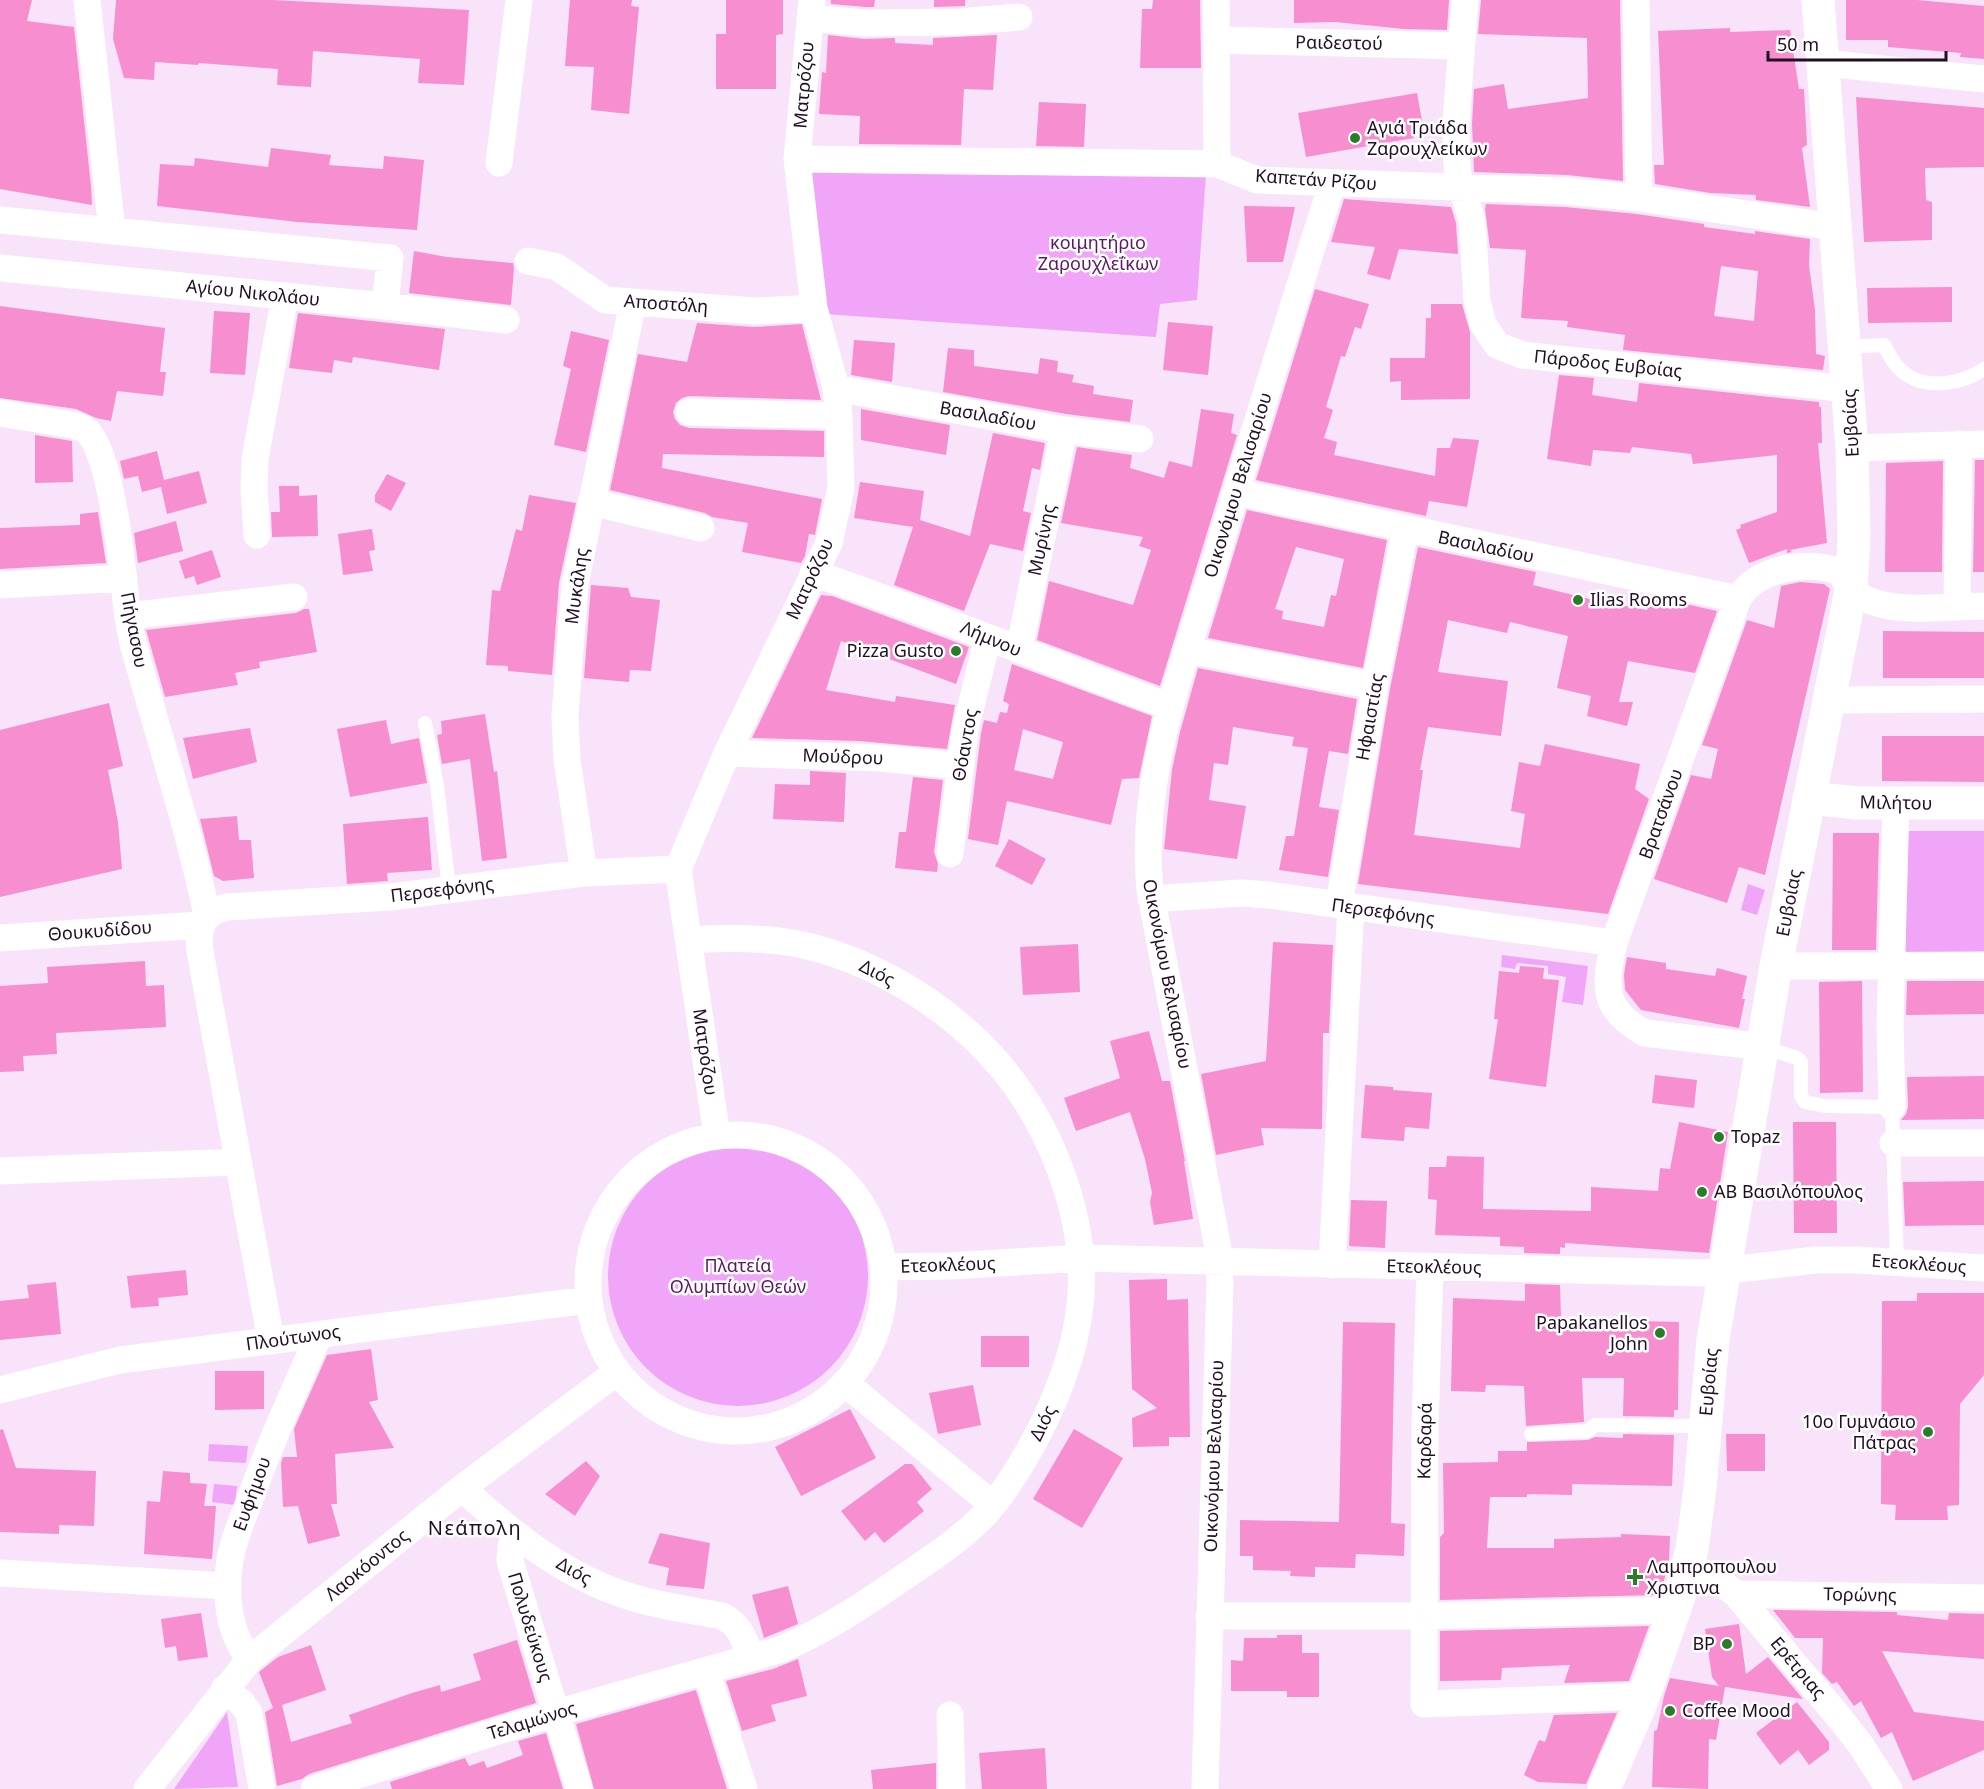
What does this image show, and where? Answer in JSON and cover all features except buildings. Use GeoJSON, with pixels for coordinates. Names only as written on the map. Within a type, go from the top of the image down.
{"type":"FeatureCollection","features":[{"type":"Feature","properties":{"kind":"main road","name":"Ευβοίας"},"geometry":{"type":"LineString","coordinates":[[1604,1789],[1644,1696],[1688,1566],[1698,1506],[1713,1340],[1776,966],[1851,590],[1854,529],[1849,389],[1834,226],[1818,0]]}},
{"type":"Feature","properties":{"kind":"main road","name":"Μιλήτου"},"geometry":{"type":"LineString","coordinates":[[1809,798],[1896,804],[1984,803]]}},
{"type":"Feature","properties":{"kind":"street"},"geometry":{"type":"LineString","coordinates":[[87,0],[112,231]]}},
{"type":"Feature","properties":{"kind":"street"},"geometry":{"type":"LineString","coordinates":[[499,163],[519,0]]}},
{"type":"Feature","properties":{"kind":"street"},"geometry":{"type":"LineString","coordinates":[[1216,0],[1217,164]]}},
{"type":"Feature","properties":{"kind":"street","name":"Πάροδος Ευβοίας"},"geometry":{"type":"LineString","coordinates":[[1465,0],[1456,123],[1457,165],[1472,220],[1477,300],[1483,324],[1497,345],[1522,355],[1849,389]]}},
{"type":"Feature","properties":{"kind":"street"},"geometry":{"type":"LineString","coordinates":[[1636,0],[1639,198]]}},
{"type":"Feature","properties":{"kind":"street"},"geometry":{"type":"LineString","coordinates":[[811,9],[865,23],[959,22],[1019,17]]}},
{"type":"Feature","properties":{"kind":"street","name":"Ματρόζου"},"geometry":{"type":"LineString","coordinates":[[717,1136],[678,869],[727,753],[829,543],[841,488],[836,388],[814,308],[797,159],[811,9]]}},
{"type":"Feature","properties":{"kind":"street","name":"Ραιδεστού"},"geometry":{"type":"LineString","coordinates":[[1216,40],[1461,46]]}},
{"type":"Feature","properties":{"kind":"street"},"geometry":{"type":"LineString","coordinates":[[1822,63],[1984,79]]}},
{"type":"Feature","properties":{"kind":"street","name":"Καπετάν Ρίζου"},"geometry":{"type":"LineString","coordinates":[[797,159],[1217,164],[1257,180],[1548,189],[1639,198],[1834,226]]}},
{"type":"Feature","properties":{"kind":"street","name":"Οικονόμου Βελισαρίου"},"geometry":{"type":"LineString","coordinates":[[1205,1789],[1219,1262],[1213,1218],[1151,899],[1147,832],[1153,784],[1169,706],[1332,184]]}},
{"type":"Feature","properties":{"kind":"street"},"geometry":{"type":"LineString","coordinates":[[0,220],[390,258],[385,306]]}},
{"type":"Feature","properties":{"kind":"street","name":"Αποστόλη"},"geometry":{"type":"LineString","coordinates":[[528,261],[557,267],[605,300],[755,311],[814,308]]}},
{"type":"Feature","properties":{"kind":"street","name":"Αγίου Νικολάου"},"geometry":{"type":"LineString","coordinates":[[0,268],[506,320]]}},
{"type":"Feature","properties":{"kind":"street"},"geometry":{"type":"LineString","coordinates":[[257,535],[254,490],[255,459],[285,296]]}},
{"type":"Feature","properties":{"kind":"street","name":"Μυκάλης"},"geometry":{"type":"LineString","coordinates":[[584,873],[567,760],[565,716],[574,584],[633,302]]}},
{"type":"Feature","properties":{"kind":"street","name":"Βασιλαδίου"},"geometry":{"type":"LineString","coordinates":[[836,388],[1064,430],[1140,439]]}},
{"type":"Feature","properties":{"kind":"street"},"geometry":{"type":"LineString","coordinates":[[689,412],[839,416]]}},
{"type":"Feature","properties":{"kind":"street","name":"Πήγασου"},"geometry":{"type":"LineString","coordinates":[[0,413],[85,429],[95,441],[105,470],[134,644],[195,863],[204,920],[199,940],[200,951],[271,1341]]}},
{"type":"Feature","properties":{"kind":"street","name":"Μυρίνης"},"geometry":{"type":"LineString","coordinates":[[1019,650],[1064,430]]}},
{"type":"Feature","properties":{"kind":"street"},"geometry":{"type":"LineString","coordinates":[[1852,448],[1972,444],[1957,606]]}},
{"type":"Feature","properties":{"kind":"street","name":"Βασιλαδίου"},"geometry":{"type":"LineString","coordinates":[[1236,492],[1405,530],[1738,599]]}},
{"type":"Feature","properties":{"kind":"street"},"geometry":{"type":"LineString","coordinates":[[591,502],[701,528]]}},
{"type":"Feature","properties":{"kind":"street","name":"Ηφαιστίας"},"geometry":{"type":"LineString","coordinates":[[1332,1264],[1345,906],[1375,686],[1405,530]]}},
{"type":"Feature","properties":{"kind":"street","name":"Βρατσάνου"},"geometry":{"type":"LineString","coordinates":[[1763,1047],[1645,1034],[1629,1025],[1612,1005],[1608,992],[1608,971],[1614,943],[1743,590],[1763,576],[1802,567],[1821,566],[1840,572],[1851,590]]}},
{"type":"Feature","properties":{"kind":"street","name":"Λήμνου"},"geometry":{"type":"LineString","coordinates":[[813,573],[916,609],[1169,706]]}},
{"type":"Feature","properties":{"kind":"street"},"geometry":{"type":"LineString","coordinates":[[0,585],[124,578]]}},
{"type":"Feature","properties":{"kind":"street"},"geometry":{"type":"LineString","coordinates":[[1851,590],[1875,604],[1891,608],[1984,606]]}},
{"type":"Feature","properties":{"kind":"street"},"geometry":{"type":"LineString","coordinates":[[128,616],[294,597]]}},
{"type":"Feature","properties":{"kind":"street","name":"Θόαντος"},"geometry":{"type":"LineString","coordinates":[[950,854],[965,730],[988,638]]}},
{"type":"Feature","properties":{"kind":"street"},"geometry":{"type":"LineString","coordinates":[[1188,650],[1375,686]]}},
{"type":"Feature","properties":{"kind":"street"},"geometry":{"type":"LineString","coordinates":[[1829,700],[1984,699]]}},
{"type":"Feature","properties":{"kind":"street","name":"Μούδρου"},"geometry":{"type":"LineString","coordinates":[[727,753],[881,758],[960,766]]}},
{"type":"Feature","properties":{"kind":"street"},"geometry":{"type":"LineString","coordinates":[[1892,1107],[1890,1026],[1896,804]]}},
{"type":"Feature","properties":{"kind":"street","name":"Περσεφόνης"},"geometry":{"type":"LineString","coordinates":[[204,920],[216,910],[226,907],[352,900],[584,873],[678,869]]}},
{"type":"Feature","properties":{"kind":"street","name":"Περσεφόνης"},"geometry":{"type":"LineString","coordinates":[[1151,899],[1241,893],[1269,895],[1614,943]]}},
{"type":"Feature","properties":{"kind":"street","name":"Θουκυδίδου"},"geometry":{"type":"LineString","coordinates":[[0,938],[204,920]]}},
{"type":"Feature","properties":{"kind":"street","name":"Διός"},"geometry":{"type":"LineString","coordinates":[[462,1488],[516,1535],[554,1560],[604,1587],[653,1604],[722,1616],[730,1620],[741,1631],[751,1658],[800,1641],[859,1609],[947,1547],[978,1521],[993,1505],[1025,1458],[1060,1386],[1069,1364],[1078,1324],[1082,1258],[1076,1218],[1055,1154],[1034,1112],[999,1064],[951,1018],[888,978],[851,960],[827,951],[768,940],[717,938],[689,940]]}},
{"type":"Feature","properties":{"kind":"street"},"geometry":{"type":"LineString","coordinates":[[1776,966],[1984,965]]}},
{"type":"Feature","properties":{"kind":"street"},"geometry":{"type":"LineString","coordinates":[[717,1136],[744,1136],[771,1140],[797,1148],[820,1161],[841,1179],[858,1200],[872,1223],[883,1267],[884,1298],[877,1329],[864,1358],[845,1383],[824,1402],[798,1417],[770,1427],[741,1431],[712,1430],[685,1422],[659,1410],[636,1393],[616,1372],[598,1338],[588,1300],[588,1274],[592,1247],[601,1221],[615,1198],[635,1175],[660,1156],[688,1143],[717,1136]]}},
{"type":"Feature","properties":{"kind":"street"},"geometry":{"type":"LineString","coordinates":[[1893,1143],[1984,1143]]}},
{"type":"Feature","properties":{"kind":"street"},"geometry":{"type":"LineString","coordinates":[[0,1171],[238,1162]]}},
{"type":"Feature","properties":{"kind":"street","name":"Ετεοκλέους"},"geometry":{"type":"LineString","coordinates":[[883,1267],[950,1266],[1082,1258],[1704,1273],[1815,1260],[1857,1260],[1984,1268]]}},
{"type":"Feature","properties":{"kind":"street","name":"Καρδαρά"},"geometry":{"type":"LineString","coordinates":[[1430,1267],[1425,1427],[1424,1704],[1644,1696]]}},
{"type":"Feature","properties":{"kind":"street","name":"Πλούτωνος"},"geometry":{"type":"LineString","coordinates":[[0,1390],[120,1360],[588,1300]]}},
{"type":"Feature","properties":{"kind":"street","name":"Ευφήμου"},"geometry":{"type":"LineString","coordinates":[[250,1659],[233,1630],[228,1586],[230,1559],[240,1524],[272,1441],[319,1335]]}},
{"type":"Feature","properties":{"kind":"street","name":"Λαοκόοντος"},"geometry":{"type":"LineString","coordinates":[[147,1789],[250,1659],[462,1488],[616,1372]]}},
{"type":"Feature","properties":{"kind":"street"},"geometry":{"type":"LineString","coordinates":[[845,1383],[993,1505]]}},
{"type":"Feature","properties":{"kind":"street","name":"Πολυδεύκους"},"geometry":{"type":"LineString","coordinates":[[516,1535],[511,1546],[510,1561],[579,1789]]}},
{"type":"Feature","properties":{"kind":"street","name":"Ερέτριας"},"geometry":{"type":"LineString","coordinates":[[1688,1566],[1713,1576],[1736,1594],[1845,1725],[1889,1789]]}},
{"type":"Feature","properties":{"kind":"street"},"geometry":{"type":"LineString","coordinates":[[0,1573],[228,1586]]}},
{"type":"Feature","properties":{"kind":"street","name":"Τορώνης"},"geometry":{"type":"LineString","coordinates":[[1736,1594],[1984,1598]]}},
{"type":"Feature","properties":{"kind":"street"},"geometry":{"type":"LineString","coordinates":[[1209,1616],[1424,1616],[1675,1610]]}},
{"type":"Feature","properties":{"kind":"street","name":"Τελαμώνος"},"geometry":{"type":"LineString","coordinates":[[314,1789],[556,1713],[751,1658]]}},
{"type":"Feature","properties":{"kind":"street"},"geometry":{"type":"LineString","coordinates":[[706,1671],[744,1789]]}},
{"type":"Feature","properties":{"kind":"street"},"geometry":{"type":"LineString","coordinates":[[224,1689],[242,1703],[252,1720],[262,1789]]}},
{"type":"Feature","properties":{"kind":"street"},"geometry":{"type":"LineString","coordinates":[[950,1715],[952,1789]]}},
{"type":"Feature","properties":{"kind":"lane"},"geometry":{"type":"LineString","coordinates":[[1845,347],[1884,345],[1893,362],[1908,376],[1928,383],[1961,381],[1984,369]]}},
{"type":"Feature","properties":{"kind":"lane"},"geometry":{"type":"LineString","coordinates":[[425,723],[437,785],[448,889]]}},
{"type":"Feature","properties":{"kind":"lane"},"geometry":{"type":"LineString","coordinates":[[1763,1047],[1797,1058],[1801,1062],[1801,1096],[1805,1102],[1825,1106],[1892,1107],[1897,1263]]}},
{"type":"Feature","properties":{"kind":"lane"},"geometry":{"type":"LineString","coordinates":[[1531,1434],[1588,1431],[1595,1425],[1705,1426]]}},
{"type":"Feature","properties":{"kind":"green space","name":"κοιμητήριο Ζαρουχλεΐκων"},"geometry":{"type":"Polygon","coordinates":[[[816,168],[1206,174],[1197,300],[1160,304],[1156,337],[824,314],[808,174],[816,168]]]}},
{"type":"Feature","properties":{"kind":"green space"},"geometry":{"type":"Polygon","coordinates":[[[1903,831],[1984,831],[1984,953],[1902,952],[1903,831]]]}},
{"type":"Feature","properties":{"kind":"green space"},"geometry":{"type":"Polygon","coordinates":[[[1748,884],[1765,890],[1757,915],[1741,910],[1748,884]]]}},
{"type":"Feature","properties":{"kind":"green space"},"geometry":{"type":"Polygon","coordinates":[[[1502,955],[1588,966],[1583,1005],[1562,1002],[1566,977],[1548,974],[1548,966],[1517,963],[1515,969],[1501,967],[1502,955]]]}},
{"type":"Feature","properties":{"kind":"green space","name":"Πλατεία Ολυμπίων Θεών"},"geometry":{"type":"Polygon","coordinates":[[[738,1146],[763,1148],[799,1161],[821,1175],[839,1193],[858,1226],[866,1251],[868,1276],[866,1301],[853,1337],[839,1359],[821,1377],[788,1396],[763,1404],[738,1406],[713,1404],[677,1391],[655,1377],[637,1359],[618,1326],[610,1301],[608,1276],[610,1251],[623,1215],[637,1193],[655,1175],[688,1156],[713,1148],[738,1146]]]}},
{"type":"Feature","properties":{"kind":"green space"},"geometry":{"type":"Polygon","coordinates":[[[209,1444],[248,1446],[246,1463],[208,1461],[209,1444]]]}},
{"type":"Feature","properties":{"kind":"green space"},"geometry":{"type":"Polygon","coordinates":[[[214,1484],[237,1486],[235,1505],[212,1502],[214,1484]]]}},
{"type":"Feature","properties":{"kind":"green space"},"geometry":{"type":"Polygon","coordinates":[[[227,1712],[238,1787],[174,1789],[227,1712]]]}},
{"type":"Feature","properties":{"kind":"place","name":"Αγιά Τριάδα Ζαρουχλείκων"},"geometry":{"type":"Point","coordinates":[1355,138]}},
{"type":"Feature","properties":{"kind":"place","name":"Ilias Rooms"},"geometry":{"type":"Point","coordinates":[1578,600]}},
{"type":"Feature","properties":{"kind":"place","name":"Pizza Gusto"},"geometry":{"type":"Point","coordinates":[956,651]}},
{"type":"Feature","properties":{"kind":"place","name":"Topaz"},"geometry":{"type":"Point","coordinates":[1719,1137]}},
{"type":"Feature","properties":{"kind":"place","name":"ΑΒ Βασιλόπουλος"},"geometry":{"type":"Point","coordinates":[1702,1192]}},
{"type":"Feature","properties":{"kind":"place","name":"Papakanellos John"},"geometry":{"type":"Point","coordinates":[1660,1333]}},
{"type":"Feature","properties":{"kind":"place","name":"10ο Γυμνάσιο Πάτρας"},"geometry":{"type":"Point","coordinates":[1928,1432]}},
{"type":"Feature","properties":{"kind":"place","name":"Λαμπροπουλου Χριστινα"},"geometry":{"type":"Point","coordinates":[1635,1577]}},
{"type":"Feature","properties":{"kind":"place","name":"BP"},"geometry":{"type":"Point","coordinates":[1727,1644]}},
{"type":"Feature","properties":{"kind":"place","name":"Coffee Mood"},"geometry":{"type":"Point","coordinates":[1670,1711]}},
{"type":"Feature","properties":{"kind":"district","name":"Νεάπολη"},"geometry":{"type":"Point","coordinates":[475,1528]}}]}
